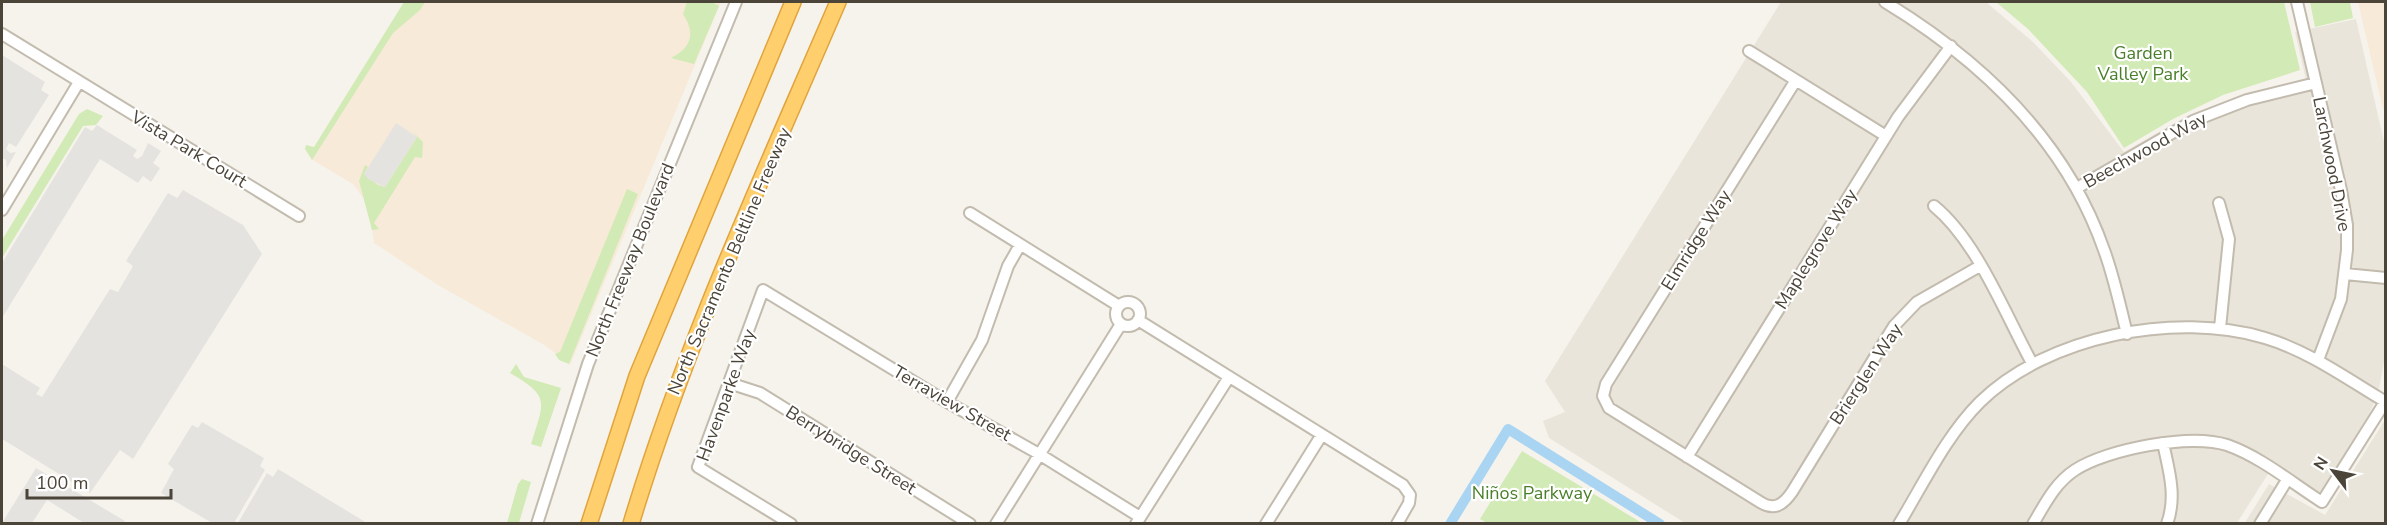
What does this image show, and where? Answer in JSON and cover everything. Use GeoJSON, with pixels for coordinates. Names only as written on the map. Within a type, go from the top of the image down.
{"type":"FeatureCollection","features":[{"type":"Feature","properties":{"kind":"highway"},"geometry":{"type":"LineString","coordinates":[[589,524],[637,376],[793,2]]}},
{"type":"Feature","properties":{"kind":"highway","name":"North Sacramento Beltline Freeway"},"geometry":{"type":"LineString","coordinates":[[631,524],[657,437],[706,307],[838,2]]}},
{"type":"Feature","properties":{"kind":"street","name":"North Freeway Boulevard"},"geometry":{"type":"LineString","coordinates":[[537,524],[588,364],[736,2]]}},
{"type":"Feature","properties":{"kind":"street"},"geometry":{"type":"LineString","coordinates":[[1885,2],[1951,46],[1994,84],[2048,141],[2077,188],[2104,249],[2127,334]]}},
{"type":"Feature","properties":{"kind":"street","name":"Larchwood Drive"},"geometry":{"type":"LineString","coordinates":[[2297,2],[2345,209],[2347,250],[2345,274],[2334,322],[2318,360]]}},
{"type":"Feature","properties":{"kind":"street","name":"Vista Park Court"},"geometry":{"type":"LineString","coordinates":[[2,34],[299,216]]}},
{"type":"Feature","properties":{"kind":"street","name":"Maplegrove Way"},"geometry":{"type":"LineString","coordinates":[[1687,457],[1886,136],[1951,46]]}},
{"type":"Feature","properties":{"kind":"street"},"geometry":{"type":"LineString","coordinates":[[1749,51],[1886,136]]}},
{"type":"Feature","properties":{"kind":"street","name":"Elmridge Way"},"geometry":{"type":"LineString","coordinates":[[1687,457],[1615,412],[1605,402],[1603,396],[1606,384],[1796,80]]}},
{"type":"Feature","properties":{"kind":"street"},"geometry":{"type":"LineString","coordinates":[[2,210],[80,81]]}},
{"type":"Feature","properties":{"kind":"street","name":"Beechwood Way"},"geometry":{"type":"LineString","coordinates":[[2077,188],[2193,121],[2247,100],[2316,83]]}},
{"type":"Feature","properties":{"kind":"street"},"geometry":{"type":"LineString","coordinates":[[2219,203],[2229,238],[2220,328]]}},
{"type":"Feature","properties":{"kind":"street"},"geometry":{"type":"LineString","coordinates":[[1934,206],[1956,227],[1980,266],[2031,363]]}},
{"type":"Feature","properties":{"kind":"street"},"geometry":{"type":"LineString","coordinates":[[970,213],[1119,306]]}},
{"type":"Feature","properties":{"kind":"street"},"geometry":{"type":"LineString","coordinates":[[947,402],[982,340],[1008,266],[1020,245]]}},
{"type":"Feature","properties":{"kind":"street","name":"Brierglen Way"},"geometry":{"type":"LineString","coordinates":[[1687,457],[1765,505],[1783,504],[1901,318],[1933,291],[1980,266]]}},
{"type":"Feature","properties":{"kind":"street"},"geometry":{"type":"LineString","coordinates":[[2345,274],[2385,278]]}},
{"type":"Feature","properties":{"kind":"street","name":"Terraview Street"},"geometry":{"type":"LineString","coordinates":[[764,290],[947,402],[1039,454],[1138,520]]}},
{"type":"Feature","properties":{"kind":"street","name":"Havenparke Way"},"geometry":{"type":"LineString","coordinates":[[764,290],[698,467],[790,524]]}},
{"type":"Feature","properties":{"kind":"street"},"geometry":{"type":"LineString","coordinates":[[1126,302],[1134,303],[1140,313],[1138,320],[1128,326],[1121,324],[1116,313],[1119,306],[1126,302]]}},
{"type":"Feature","properties":{"kind":"street"},"geometry":{"type":"LineString","coordinates":[[1138,320],[1403,485],[1410,495],[1409,503],[1397,524]]}},
{"type":"Feature","properties":{"kind":"street"},"geometry":{"type":"LineString","coordinates":[[996,524],[1121,324]]}},
{"type":"Feature","properties":{"kind":"street"},"geometry":{"type":"LineString","coordinates":[[1899,524],[1964,421],[1994,389],[2031,363],[2066,349],[2166,327],[2220,328],[2266,338],[2318,360],[2385,402],[2322,502],[2242,452],[2221,444],[2200,440],[2163,443],[2102,458],[2074,470],[2058,485],[2032,524]]}},
{"type":"Feature","properties":{"kind":"street"},"geometry":{"type":"LineString","coordinates":[[1138,520],[1229,377]]}},
{"type":"Feature","properties":{"kind":"street","name":"Berrybridge Street"},"geometry":{"type":"LineString","coordinates":[[729,383],[760,393],[970,524]]}},
{"type":"Feature","properties":{"kind":"street"},"geometry":{"type":"LineString","coordinates":[[1266,524],[1321,436]]}},
{"type":"Feature","properties":{"kind":"street"},"geometry":{"type":"LineString","coordinates":[[2163,443],[2172,487],[2172,501],[2167,524]]}},
{"type":"Feature","properties":{"kind":"street"},"geometry":{"type":"LineString","coordinates":[[2260,524],[2287,480]]}},
{"type":"Feature","properties":{"kind":"shaded area"},"geometry":{"type":"Polygon","coordinates":[[[408,2],[721,2],[570,365],[546,346],[438,285],[374,243],[369,206],[353,184],[311,159],[408,2]]]}},
{"type":"Feature","properties":{"kind":"shaded area"},"geometry":{"type":"Polygon","coordinates":[[[1781,2],[1986,2],[2033,42],[2071,82],[2124,152],[2171,125],[2235,98],[2306,80],[2295,32],[2356,19],[2385,146],[2385,357],[2378,394],[2369,414],[2319,495],[2273,466],[2237,523],[1685,523],[1549,438],[1543,421],[1565,412],[1545,381],[1781,2]]]}},
{"type":"Feature","properties":{"kind":"shaded area"},"geometry":{"type":"Polygon","coordinates":[[[2358,2],[2385,2],[2385,109],[2383,109],[2358,2]]]}},
{"type":"Feature","properties":{"kind":"shaded area"},"geometry":{"type":"Polygon","coordinates":[[[2,55],[45,82],[41,90],[49,95],[16,147],[9,143],[6,149],[10,153],[16,152],[7,168],[6,160],[2,158],[2,55]]]}},
{"type":"Feature","properties":{"kind":"shaded area"},"geometry":{"type":"Polygon","coordinates":[[[396,123],[417,137],[385,187],[368,179],[364,174],[396,123]]]}},
{"type":"Feature","properties":{"kind":"shaded area"},"geometry":{"type":"Polygon","coordinates":[[[97,125],[137,150],[133,156],[137,159],[142,156],[148,143],[161,151],[153,163],[160,168],[151,182],[143,176],[138,183],[100,159],[2,318],[2,263],[85,127],[92,131],[97,125]]]}},
{"type":"Feature","properties":{"kind":"shaded area"},"geometry":{"type":"Polygon","coordinates":[[[183,190],[243,225],[262,254],[133,459],[120,450],[90,493],[2,439],[2,364],[40,388],[36,394],[42,397],[110,289],[118,292],[133,266],[126,261],[168,193],[177,198],[183,190]]]}},
{"type":"Feature","properties":{"kind":"shaded area"},"geometry":{"type":"Polygon","coordinates":[[[2385,420],[2385,523],[2244,524],[2269,484],[2325,515],[2385,420]]]}},
{"type":"Feature","properties":{"kind":"shaded area"},"geometry":{"type":"Polygon","coordinates":[[[202,422],[264,458],[260,466],[265,470],[234,523],[212,523],[161,493],[174,469],[168,464],[192,425],[198,428],[202,422]]]}},
{"type":"Feature","properties":{"kind":"shaded area"},"geometry":{"type":"Polygon","coordinates":[[[36,468],[125,521],[123,523],[84,523],[47,500],[32,523],[2,523],[36,468]]]}},
{"type":"Feature","properties":{"kind":"shaded area"},"geometry":{"type":"Polygon","coordinates":[[[278,469],[367,523],[238,523],[267,473],[273,477],[278,469]]]}},
{"type":"Feature","properties":{"kind":"green space"},"geometry":{"type":"Polygon","coordinates":[[[404,2],[425,2],[420,10],[393,33],[312,160],[305,149],[306,145],[314,147],[404,2]]]}},
{"type":"Feature","properties":{"kind":"green space"},"geometry":{"type":"Polygon","coordinates":[[[687,2],[712,2],[719,6],[694,64],[671,58],[683,50],[689,40],[689,28],[683,14],[687,2]]]}},
{"type":"Feature","properties":{"kind":"green space","name":"Garden Valley Park"},"geometry":{"type":"Polygon","coordinates":[[[1996,2],[2284,2],[2300,70],[2223,95],[2173,119],[2124,148],[2087,92],[2028,29],[1996,2]]]}},
{"type":"Feature","properties":{"kind":"green space"},"geometry":{"type":"Polygon","coordinates":[[[2310,2],[2350,2],[2353,18],[2315,27],[2310,2]]]}},
{"type":"Feature","properties":{"kind":"green space"},"geometry":{"type":"Polygon","coordinates":[[[87,109],[103,116],[96,125],[83,126],[2,258],[2,240],[79,114],[87,109]]]}},
{"type":"Feature","properties":{"kind":"green space"},"geometry":{"type":"Polygon","coordinates":[[[412,131],[423,142],[422,158],[415,157],[374,223],[379,229],[372,230],[359,181],[365,165],[368,167],[364,174],[378,185],[385,187],[417,137],[412,131]]]}},
{"type":"Feature","properties":{"kind":"green space"},"geometry":{"type":"Polygon","coordinates":[[[627,189],[638,194],[569,364],[559,360],[555,354],[560,352],[627,189]]]}},
{"type":"Feature","properties":{"kind":"green space"},"geometry":{"type":"Polygon","coordinates":[[[516,364],[524,377],[561,388],[541,447],[531,444],[539,418],[541,401],[532,388],[510,373],[516,364]]]}},
{"type":"Feature","properties":{"kind":"green space","name":"Niños Parkway"},"geometry":{"type":"Polygon","coordinates":[[[1522,451],[1642,523],[1487,523],[1480,519],[1522,451]]]}},
{"type":"Feature","properties":{"kind":"green space"},"geometry":{"type":"Polygon","coordinates":[[[522,479],[531,482],[519,523],[507,523],[518,484],[522,479]]]}},
{"type":"Feature","properties":{"kind":"waterway"},"geometry":{"type":"LineString","coordinates":[[1450,524],[1508,429],[1660,524]]}}]}
